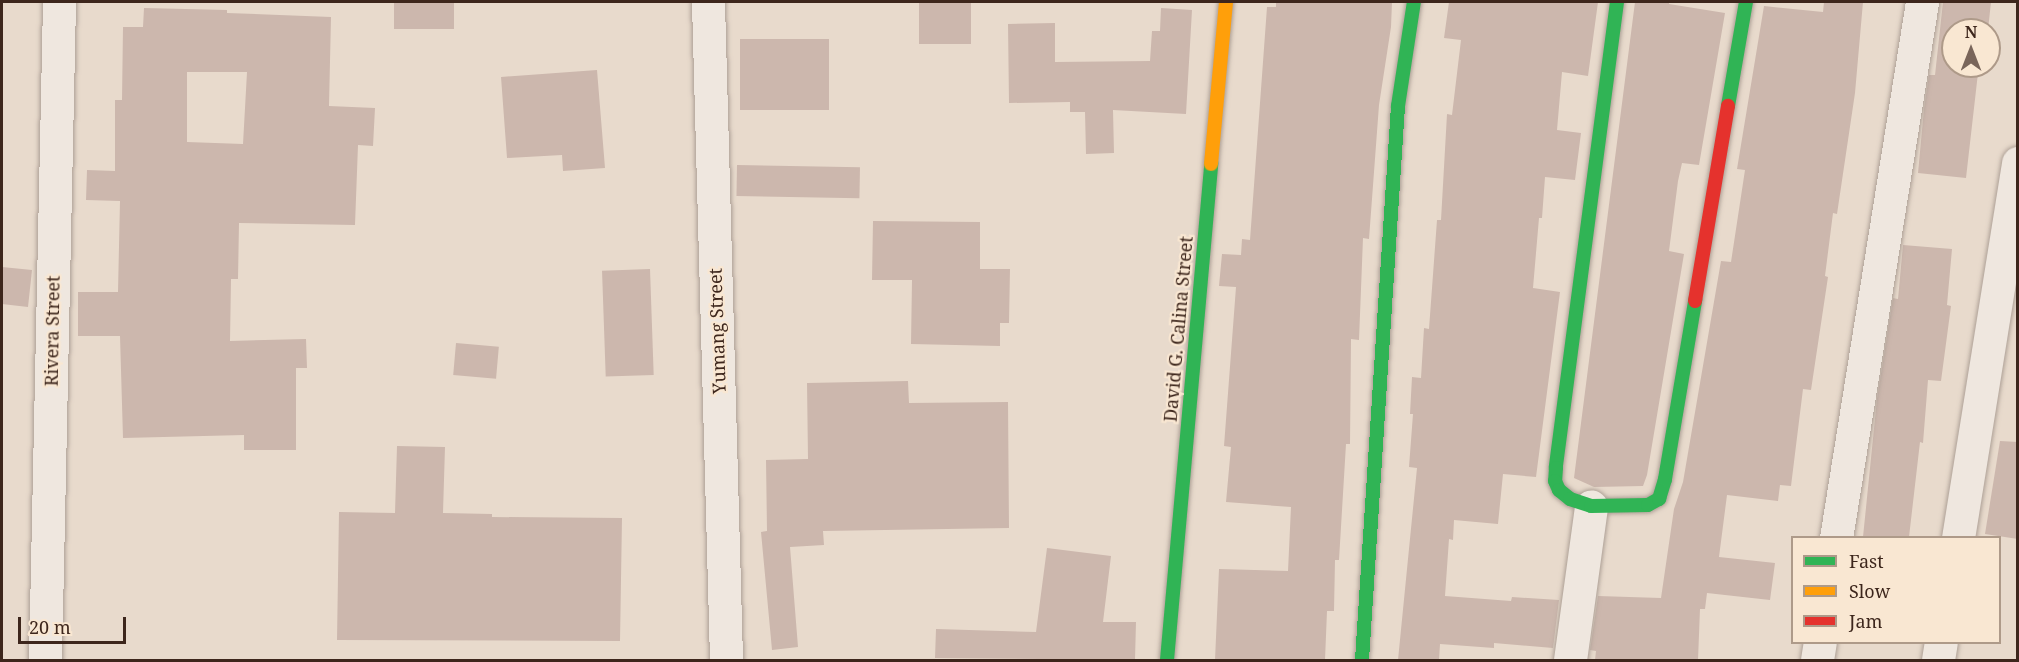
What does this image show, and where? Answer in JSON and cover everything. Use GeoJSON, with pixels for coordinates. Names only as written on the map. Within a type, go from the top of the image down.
{"type":"FeatureCollection","features":[{"type":"Feature","properties":{"kind":"street","name":"Rivera Street"},"geometry":{"type":"LineString","coordinates":[[45,660],[59,2]]}},
{"type":"Feature","properties":{"kind":"street","name":"Yumang Street"},"geometry":{"type":"LineString","coordinates":[[708,2],[726,660]]}},
{"type":"Feature","properties":{"kind":"street","name":"David G. Calina Street"},"geometry":{"type":"LineString","coordinates":[[1167,660],[1226,2]]}},
{"type":"Feature","properties":{"kind":"street"},"geometry":{"type":"LineString","coordinates":[[1362,660],[1398,106],[1414,2]]}},
{"type":"Feature","properties":{"kind":"street"},"geometry":{"type":"LineString","coordinates":[[1617,2],[1555,481],[1558,490],[1570,499],[1591,506],[1648,505],[1659,499],[1665,479],[1746,2]]}},
{"type":"Feature","properties":{"kind":"street"},"geometry":{"type":"LineString","coordinates":[[1836,536],[1922,2]]}},
{"type":"Feature","properties":{"kind":"street"},"geometry":{"type":"LineString","coordinates":[[1958,536],[2018,163]]}},
{"type":"Feature","properties":{"kind":"street"},"geometry":{"type":"LineString","coordinates":[[1570,660],[1591,506]]}},
{"type":"Feature","properties":{"kind":"street"},"geometry":{"type":"LineString","coordinates":[[1817,660],[1820,644]]}},
{"type":"Feature","properties":{"kind":"street"},"geometry":{"type":"LineString","coordinates":[[1938,660],[1941,644]]}},
{"type":"Feature","properties":{"kind":"building"},"geometry":{"type":"Polygon","coordinates":[[[394,2],[454,2],[454,29],[394,29],[394,2]]]}},
{"type":"Feature","properties":{"kind":"building"},"geometry":{"type":"Polygon","coordinates":[[[919,2],[971,2],[971,44],[919,44],[919,2]]]}},
{"type":"Feature","properties":{"kind":"building"},"geometry":{"type":"Polygon","coordinates":[[[1276,2],[1392,2],[1391,27],[1379,105],[1369,239],[1363,238],[1359,340],[1351,339],[1350,444],[1346,444],[1339,560],[1335,560],[1334,611],[1327,611],[1325,660],[1215,660],[1219,569],[1288,571],[1291,507],[1226,502],[1231,447],[1224,446],[1236,287],[1219,286],[1222,254],[1241,255],[1242,239],[1250,240],[1267,7],[1276,7],[1276,2]]]}},
{"type":"Feature","properties":{"kind":"building"},"geometry":{"type":"Polygon","coordinates":[[[1449,2],[1598,2],[1588,76],[1562,72],[1557,130],[1581,133],[1575,180],[1545,177],[1542,218],[1539,218],[1533,288],[1560,292],[1536,477],[1503,474],[1498,524],[1454,520],[1453,540],[1449,539],[1445,596],[1511,601],[1512,597],[1559,600],[1553,648],[1494,643],[1494,648],[1440,644],[1439,660],[1398,660],[1417,468],[1409,467],[1413,414],[1410,414],[1412,377],[1421,378],[1424,328],[1429,329],[1437,220],[1441,220],[1447,114],[1452,115],[1461,40],[1444,38],[1449,2]]]}},
{"type":"Feature","properties":{"kind":"building"},"geometry":{"type":"Polygon","coordinates":[[[1635,2],[1669,2],[1669,4],[1725,13],[1699,165],[1682,163],[1678,181],[1669,251],[1684,254],[1647,475],[1643,486],[1594,487],[1574,478],[1635,2]]]}},
{"type":"Feature","properties":{"kind":"building"},"geometry":{"type":"Polygon","coordinates":[[[1824,2],[1863,2],[1855,93],[1837,214],[1833,213],[1825,276],[1828,277],[1811,390],[1803,389],[1791,486],[1780,485],[1778,501],[1727,495],[1719,557],[1775,563],[1770,600],[1707,593],[1705,609],[1700,609],[1698,660],[1595,660],[1596,651],[1590,650],[1598,596],[1661,598],[1674,509],[1683,482],[1721,261],[1731,262],[1745,170],[1737,169],[1764,6],[1823,12],[1824,2]]]}},
{"type":"Feature","properties":{"kind":"building"},"geometry":{"type":"Polygon","coordinates":[[[1943,2],[1991,2],[1989,18],[1941,18],[1943,2]]]}},
{"type":"Feature","properties":{"kind":"building"},"geometry":{"type":"Polygon","coordinates":[[[144,8],[227,10],[227,13],[331,17],[329,106],[375,108],[373,146],[358,145],[355,225],[239,223],[238,279],[231,279],[230,341],[306,339],[307,368],[296,368],[296,450],[244,450],[244,435],[123,438],[120,336],[78,336],[78,292],[118,292],[120,201],[86,200],[87,170],[115,171],[115,100],[122,100],[123,27],[143,27],[144,8]],[[187,72],[187,142],[243,144],[247,72],[187,72]]]}},
{"type":"Feature","properties":{"kind":"building"},"geometry":{"type":"Polygon","coordinates":[[[1161,8],[1192,10],[1186,114],[1113,110],[1114,153],[1086,154],[1085,112],[1070,112],[1070,102],[1009,103],[1008,24],[1055,23],[1055,62],[1150,61],[1152,31],[1160,31],[1161,8]]]}},
{"type":"Feature","properties":{"kind":"building"},"geometry":{"type":"Polygon","coordinates":[[[1941,20],[1941,78],[1977,78],[1966,178],[1918,173],[1929,75],[1935,75],[1941,20]]]}},
{"type":"Feature","properties":{"kind":"building"},"geometry":{"type":"Polygon","coordinates":[[[740,39],[829,39],[829,110],[740,110],[740,39]]]}},
{"type":"Feature","properties":{"kind":"building"},"geometry":{"type":"Polygon","coordinates":[[[597,70],[605,168],[563,171],[562,155],[507,158],[501,77],[597,70]]]}},
{"type":"Feature","properties":{"kind":"building"},"geometry":{"type":"Polygon","coordinates":[[[737,165],[860,167],[859,198],[736,196],[737,165]]]}},
{"type":"Feature","properties":{"kind":"building"},"geometry":{"type":"Polygon","coordinates":[[[873,221],[980,222],[980,269],[1010,269],[1009,323],[1000,323],[1000,346],[911,344],[912,280],[872,280],[873,221]]]}},
{"type":"Feature","properties":{"kind":"building"},"geometry":{"type":"Polygon","coordinates":[[[1903,245],[1952,249],[1947,305],[1951,306],[1941,381],[1928,380],[1923,443],[1920,442],[1909,536],[1863,536],[1877,399],[1893,298],[1898,299],[1903,245]]]}},
{"type":"Feature","properties":{"kind":"building"},"geometry":{"type":"Polygon","coordinates":[[[2,267],[32,270],[28,307],[2,304],[2,267]]]}},
{"type":"Feature","properties":{"kind":"building"},"geometry":{"type":"Polygon","coordinates":[[[650,269],[654,375],[606,377],[602,271],[650,269]]]}},
{"type":"Feature","properties":{"kind":"building"},"geometry":{"type":"Polygon","coordinates":[[[456,343],[499,347],[496,379],[453,375],[456,343]]]}},
{"type":"Feature","properties":{"kind":"building"},"geometry":{"type":"Polygon","coordinates":[[[908,381],[909,403],[1008,402],[1009,528],[823,531],[824,545],[790,547],[798,647],[772,650],[761,532],[767,531],[766,460],[808,459],[807,383],[908,381]]]}},
{"type":"Feature","properties":{"kind":"building"},"geometry":{"type":"Polygon","coordinates":[[[2000,441],[2018,442],[2018,539],[1985,534],[2000,441]]]}},
{"type":"Feature","properties":{"kind":"building"},"geometry":{"type":"Polygon","coordinates":[[[397,446],[445,447],[443,513],[492,514],[492,517],[622,518],[620,641],[337,640],[339,512],[395,513],[397,446]]]}},
{"type":"Feature","properties":{"kind":"building"},"geometry":{"type":"Polygon","coordinates":[[[1047,548],[1111,556],[1103,622],[1136,622],[1135,660],[935,658],[936,629],[1036,632],[1047,548]]]}},
{"type":"Feature","properties":{"kind":"traffic: fast"},"geometry":{"type":"LineString","coordinates":[[1362,660],[1398,106],[1414,2]]}},
{"type":"Feature","properties":{"kind":"traffic: fast"},"geometry":{"type":"LineString","coordinates":[[1617,2],[1556,468],[1555,481],[1559,490],[1570,499],[1591,506],[1648,505],[1659,499],[1665,479],[1695,301]]}},
{"type":"Feature","properties":{"kind":"traffic: fast"},"geometry":{"type":"LineString","coordinates":[[1728,106],[1746,2]]}},
{"type":"Feature","properties":{"kind":"traffic: fast"},"geometry":{"type":"LineString","coordinates":[[1167,660],[1211,164]]}},
{"type":"Feature","properties":{"kind":"traffic: slow"},"geometry":{"type":"LineString","coordinates":[[1211,164],[1226,2]]}},
{"type":"Feature","properties":{"kind":"traffic: jam"},"geometry":{"type":"LineString","coordinates":[[1695,301],[1728,106]]}}]}
